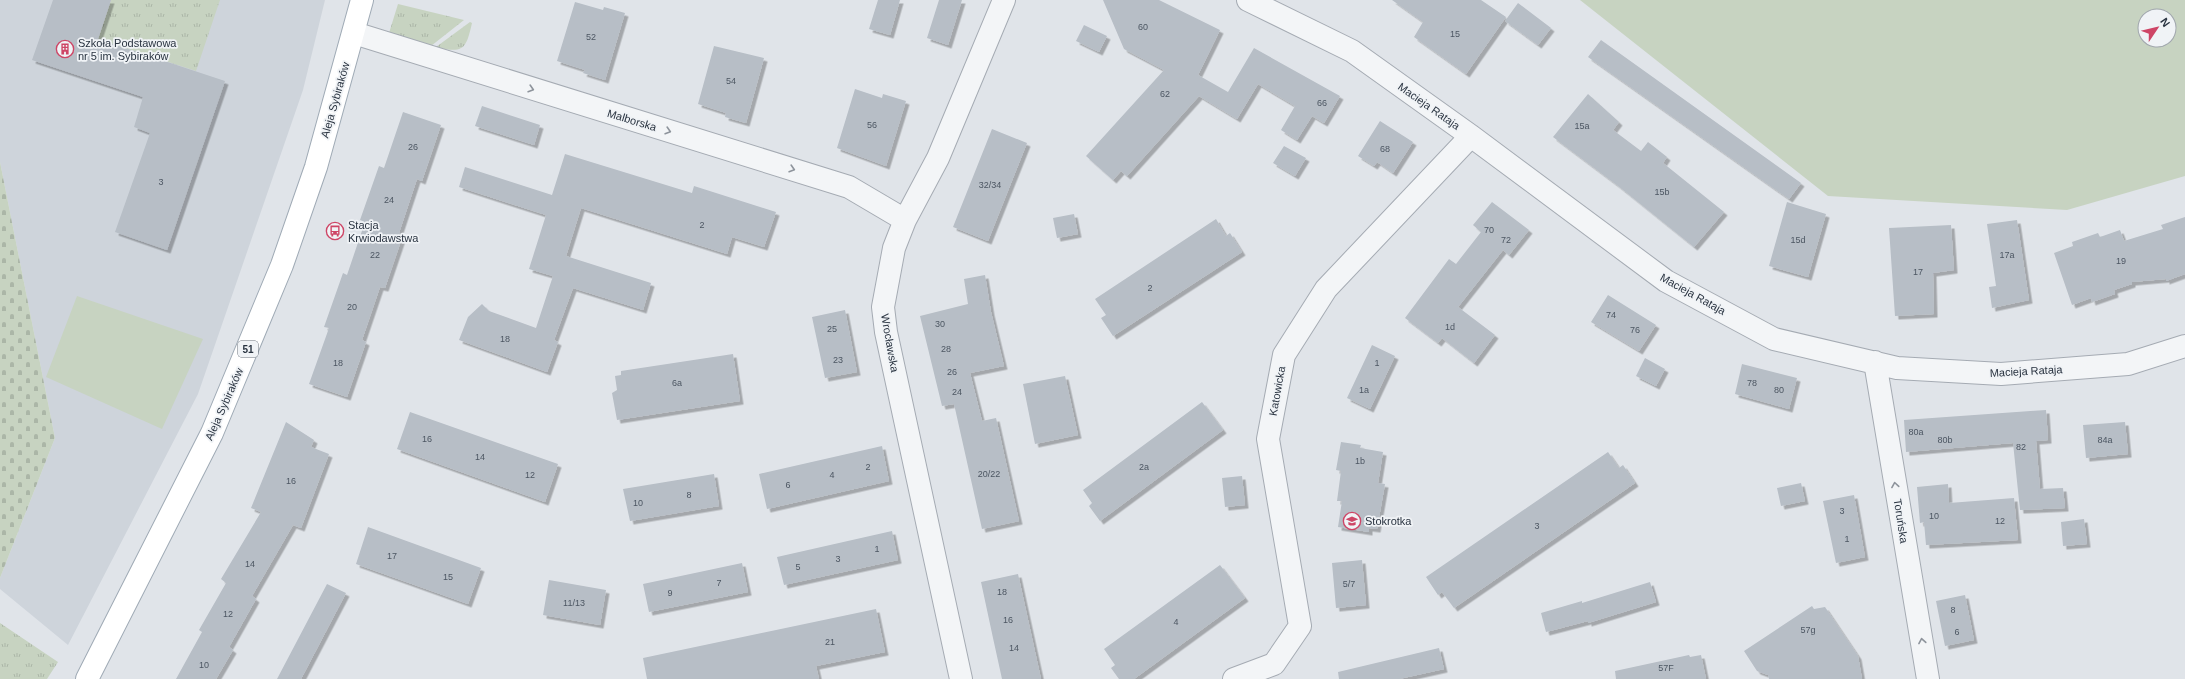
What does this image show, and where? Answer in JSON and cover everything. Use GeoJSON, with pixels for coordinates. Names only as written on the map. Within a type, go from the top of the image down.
{"type":"FeatureCollection","features":[{"type":"Feature","properties":{"kind":"main road","name":"Aleja Sybiraków"},"geometry":{"type":"LineString","coordinates":[[87,679],[212,433],[238,374],[282,265],[316,167],[362,0]]}},
{"type":"Feature","properties":{"kind":"street","name":"Wrocławska"},"geometry":{"type":"LineString","coordinates":[[961,679],[886,332],[883,307],[894,248],[905,220],[938,158],[1004,0]]}},
{"type":"Feature","properties":{"kind":"street","name":"Macieja Rataja"},"geometry":{"type":"LineString","coordinates":[[1248,0],[1352,51],[1471,136],[1666,281],[1774,339],[1897,368],[2001,374],[2128,364],[2185,346]]}},
{"type":"Feature","properties":{"kind":"street","name":"Malborska"},"geometry":{"type":"LineString","coordinates":[[354,32],[493,77],[849,187],[905,220]]}},
{"type":"Feature","properties":{"kind":"street","name":"Katowicka"},"geometry":{"type":"LineString","coordinates":[[1234,679],[1274,664],[1300,626],[1268,439],[1284,355],[1326,289],[1471,136]]}},
{"type":"Feature","properties":{"kind":"street","name":"Toruńska"},"geometry":{"type":"LineString","coordinates":[[1875,362],[1928,679]]}},
{"type":"Feature","properties":{"kind":"shaded area"},"geometry":{"type":"Polygon","coordinates":[[[0,0],[325,0],[303,90],[198,394],[68,645],[0,589],[0,578],[55,438],[0,162],[0,0]]]}},
{"type":"Feature","properties":{"kind":"green space"},"geometry":{"type":"Polygon","coordinates":[[[111,0],[220,0],[196,71],[98,39],[111,0]]]}},
{"type":"Feature","properties":{"kind":"green space"},"geometry":{"type":"Polygon","coordinates":[[[1580,0],[2185,0],[2185,176],[2067,210],[1828,196],[1580,0]]]}},
{"type":"Feature","properties":{"kind":"green space"},"geometry":{"type":"Polygon","coordinates":[[[398,4],[464,20],[431,46],[389,33],[398,4]]]}},
{"type":"Feature","properties":{"kind":"green space"},"geometry":{"type":"Polygon","coordinates":[[[470,22],[472,23],[468,39],[462,47],[453,50],[436,47],[470,22]]]}},
{"type":"Feature","properties":{"kind":"green space"},"geometry":{"type":"Polygon","coordinates":[[[0,162],[55,438],[0,578],[0,162]]]}},
{"type":"Feature","properties":{"kind":"green space"},"geometry":{"type":"Polygon","coordinates":[[[77,296],[203,339],[162,429],[46,377],[77,296]]]}},
{"type":"Feature","properties":{"kind":"green space"},"geometry":{"type":"Polygon","coordinates":[[[0,623],[58,662],[47,679],[0,679],[0,623]]]}},
{"type":"Feature","properties":{"kind":"building"},"geometry":{"type":"Polygon","coordinates":[[[53,0],[111,0],[98,39],[225,81],[167,250],[115,232],[150,133],[134,127],[143,97],[32,60],[53,0]]]}},
{"type":"Feature","properties":{"kind":"building"},"geometry":{"type":"Polygon","coordinates":[[[878,0],[900,0],[890,35],[869,29],[878,0]]]}},
{"type":"Feature","properties":{"kind":"building"},"geometry":{"type":"Polygon","coordinates":[[[939,0],[962,0],[948,45],[927,38],[939,0]]]}},
{"type":"Feature","properties":{"kind":"building"},"geometry":{"type":"Polygon","coordinates":[[[1103,0],[1159,0],[1220,30],[1198,75],[1228,92],[1254,48],[1340,96],[1324,123],[1312,116],[1297,140],[1281,130],[1295,106],[1258,84],[1237,119],[1199,96],[1127,176],[1121,171],[1113,180],[1086,156],[1164,70],[1124,49],[1103,0]]]}},
{"type":"Feature","properties":{"kind":"building"},"geometry":{"type":"Polygon","coordinates":[[[1392,0],[1481,0],[1506,17],[1466,74],[1414,37],[1423,22],[1392,0]]]}},
{"type":"Feature","properties":{"kind":"building"},"geometry":{"type":"Polygon","coordinates":[[[575,2],[603,10],[604,7],[625,13],[605,80],[583,73],[585,70],[557,61],[575,2]]]}},
{"type":"Feature","properties":{"kind":"building"},"geometry":{"type":"Polygon","coordinates":[[[1518,3],[1551,28],[1538,45],[1505,21],[1518,3]]]}},
{"type":"Feature","properties":{"kind":"building"},"geometry":{"type":"Polygon","coordinates":[[[1084,25],[1107,36],[1099,52],[1076,41],[1084,25]]]}},
{"type":"Feature","properties":{"kind":"building"},"geometry":{"type":"Polygon","coordinates":[[[1601,40],[1801,183],[1789,199],[1588,57],[1601,40]]]}},
{"type":"Feature","properties":{"kind":"building"},"geometry":{"type":"Polygon","coordinates":[[[714,46],[764,58],[746,123],[725,117],[726,113],[698,104],[714,46]]]}},
{"type":"Feature","properties":{"kind":"building"},"geometry":{"type":"Polygon","coordinates":[[[855,89],[882,98],[883,94],[906,101],[886,166],[837,148],[855,89]]]}},
{"type":"Feature","properties":{"kind":"building"},"geometry":{"type":"Polygon","coordinates":[[[1588,94],[1619,122],[1613,130],[1641,151],[1648,142],[1667,157],[1663,163],[1724,212],[1694,247],[1617,185],[1553,137],[1588,94]]]}},
{"type":"Feature","properties":{"kind":"building"},"geometry":{"type":"Polygon","coordinates":[[[482,106],[540,125],[534,145],[475,126],[482,106]]]}},
{"type":"Feature","properties":{"kind":"building"},"geometry":{"type":"Polygon","coordinates":[[[403,112],[441,125],[422,181],[417,179],[399,233],[403,235],[385,288],[380,287],[362,340],[366,342],[347,397],[309,384],[329,328],[324,327],[343,273],[347,275],[365,222],[360,220],[379,166],[384,168],[403,112]]]}},
{"type":"Feature","properties":{"kind":"building"},"geometry":{"type":"Polygon","coordinates":[[[1380,121],[1413,142],[1393,173],[1377,162],[1374,166],[1358,156],[1380,121]]]}},
{"type":"Feature","properties":{"kind":"building"},"geometry":{"type":"Polygon","coordinates":[[[992,129],[1027,143],[988,241],[953,227],[992,129]]]}},
{"type":"Feature","properties":{"kind":"building"},"geometry":{"type":"Polygon","coordinates":[[[1284,146],[1306,158],[1295,176],[1273,163],[1284,146]]]}},
{"type":"Feature","properties":{"kind":"building"},"geometry":{"type":"Polygon","coordinates":[[[565,154],[692,193],[694,186],[776,212],[764,247],[732,237],[727,254],[581,208],[566,256],[651,283],[643,310],[573,288],[554,340],[558,342],[547,372],[459,340],[468,317],[482,304],[489,311],[536,328],[553,276],[529,269],[546,215],[459,187],[465,167],[552,195],[565,154]]]}},
{"type":"Feature","properties":{"kind":"building"},"geometry":{"type":"Polygon","coordinates":[[[1492,202],[1529,230],[1509,255],[1503,250],[1458,307],[1495,335],[1474,363],[1442,338],[1438,343],[1405,318],[1449,259],[1456,264],[1481,232],[1473,225],[1492,202]]]}},
{"type":"Feature","properties":{"kind":"building"},"geometry":{"type":"Polygon","coordinates":[[[1787,202],[1826,214],[1808,277],[1769,266],[1787,202]]]}},
{"type":"Feature","properties":{"kind":"building"},"geometry":{"type":"Polygon","coordinates":[[[1074,214],[1078,234],[1057,238],[1053,218],[1074,214]]]}},
{"type":"Feature","properties":{"kind":"building"},"geometry":{"type":"Polygon","coordinates":[[[2185,217],[2185,274],[2166,281],[2166,279],[2132,282],[2132,284],[2114,290],[2115,294],[2092,302],[2091,298],[2072,305],[2054,253],[2073,246],[2072,242],[2098,233],[2100,237],[2120,230],[2124,241],[2163,229],[2161,225],[2185,217]]]}},
{"type":"Feature","properties":{"kind":"building"},"geometry":{"type":"Polygon","coordinates":[[[1216,219],[1226,236],[1230,233],[1242,252],[1113,336],[1101,318],[1106,315],[1095,299],[1216,219]]]}},
{"type":"Feature","properties":{"kind":"building"},"geometry":{"type":"Polygon","coordinates":[[[2017,220],[2029,300],[1992,308],[1989,287],[1996,286],[1987,224],[2017,220]]]}},
{"type":"Feature","properties":{"kind":"building"},"geometry":{"type":"Polygon","coordinates":[[[1951,225],[1954,270],[1933,273],[1934,314],[1895,316],[1889,228],[1951,225]]]}},
{"type":"Feature","properties":{"kind":"building"},"geometry":{"type":"Polygon","coordinates":[[[985,275],[991,312],[1004,366],[970,373],[982,421],[996,418],[1019,521],[982,529],[954,404],[942,406],[920,316],[968,304],[964,279],[985,275]]]}},
{"type":"Feature","properties":{"kind":"building"},"geometry":{"type":"Polygon","coordinates":[[[1608,295],[1656,325],[1639,351],[1591,322],[1608,295]]]}},
{"type":"Feature","properties":{"kind":"building"},"geometry":{"type":"Polygon","coordinates":[[[845,310],[857,372],[825,378],[812,317],[845,310]]]}},
{"type":"Feature","properties":{"kind":"building"},"geometry":{"type":"Polygon","coordinates":[[[1372,345],[1395,356],[1370,409],[1347,398],[1372,345]]]}},
{"type":"Feature","properties":{"kind":"building"},"geometry":{"type":"Polygon","coordinates":[[[733,354],[740,401],[617,420],[612,393],[617,390],[615,376],[621,375],[621,371],[733,354]]]}},
{"type":"Feature","properties":{"kind":"building"},"geometry":{"type":"Polygon","coordinates":[[[1645,358],[1665,369],[1656,386],[1636,376],[1645,358]]]}},
{"type":"Feature","properties":{"kind":"building"},"geometry":{"type":"Polygon","coordinates":[[[1742,364],[1797,378],[1789,409],[1735,394],[1742,364]]]}},
{"type":"Feature","properties":{"kind":"building"},"geometry":{"type":"Polygon","coordinates":[[[1065,376],[1078,435],[1035,444],[1023,384],[1065,376]]]}},
{"type":"Feature","properties":{"kind":"building"},"geometry":{"type":"Polygon","coordinates":[[[1202,402],[1223,430],[1100,521],[1089,506],[1092,503],[1083,490],[1202,402]]]}},
{"type":"Feature","properties":{"kind":"building"},"geometry":{"type":"Polygon","coordinates":[[[2046,410],[2048,440],[2036,441],[2040,489],[2063,488],[2065,508],[2020,510],[2013,443],[1906,452],[1904,420],[2046,410]]]}},
{"type":"Feature","properties":{"kind":"building"},"geometry":{"type":"Polygon","coordinates":[[[410,412],[558,464],[545,502],[397,449],[410,412]]]}},
{"type":"Feature","properties":{"kind":"building"},"geometry":{"type":"Polygon","coordinates":[[[286,422],[314,440],[311,447],[329,454],[301,528],[293,525],[252,596],[256,599],[229,647],[233,650],[216,679],[176,679],[202,632],[199,630],[226,583],[221,579],[261,512],[251,508],[286,422]]]}},
{"type":"Feature","properties":{"kind":"building"},"geometry":{"type":"Polygon","coordinates":[[[2125,422],[2128,454],[2086,458],[2083,425],[2125,422]]]}},
{"type":"Feature","properties":{"kind":"building"},"geometry":{"type":"Polygon","coordinates":[[[1341,442],[1361,445],[1360,448],[1383,452],[1378,483],[1385,484],[1377,529],[1369,528],[1369,532],[1338,527],[1342,501],[1337,501],[1341,471],[1336,470],[1341,442]]]}},
{"type":"Feature","properties":{"kind":"building"},"geometry":{"type":"Polygon","coordinates":[[[882,446],[889,481],[767,509],[759,474],[882,446]]]}},
{"type":"Feature","properties":{"kind":"building"},"geometry":{"type":"Polygon","coordinates":[[[1608,452],[1619,468],[1623,465],[1635,483],[1454,608],[1442,592],[1438,595],[1426,577],[1608,452]]]}},
{"type":"Feature","properties":{"kind":"building"},"geometry":{"type":"Polygon","coordinates":[[[714,474],[719,506],[630,521],[623,489],[714,474]]]}},
{"type":"Feature","properties":{"kind":"building"},"geometry":{"type":"Polygon","coordinates":[[[1242,476],[1245,505],[1225,507],[1222,478],[1242,476]]]}},
{"type":"Feature","properties":{"kind":"building"},"geometry":{"type":"Polygon","coordinates":[[[1801,483],[1805,501],[1781,506],[1777,488],[1801,483]]]}},
{"type":"Feature","properties":{"kind":"building"},"geometry":{"type":"Polygon","coordinates":[[[1948,484],[1949,503],[2014,498],[2018,540],[1926,545],[1924,522],[1920,523],[1917,487],[1948,484]]]}},
{"type":"Feature","properties":{"kind":"building"},"geometry":{"type":"Polygon","coordinates":[[[1854,495],[1865,557],[1836,563],[1823,501],[1854,495]]]}},
{"type":"Feature","properties":{"kind":"building"},"geometry":{"type":"Polygon","coordinates":[[[2084,519],[2087,544],[2063,546],[2061,522],[2084,519]]]}},
{"type":"Feature","properties":{"kind":"building"},"geometry":{"type":"Polygon","coordinates":[[[368,527],[481,568],[468,604],[356,564],[368,527]]]}},
{"type":"Feature","properties":{"kind":"building"},"geometry":{"type":"Polygon","coordinates":[[[892,531],[898,560],[784,585],[777,557],[892,531]]]}},
{"type":"Feature","properties":{"kind":"building"},"geometry":{"type":"Polygon","coordinates":[[[1362,560],[1366,605],[1336,608],[1332,563],[1362,560]]]}},
{"type":"Feature","properties":{"kind":"building"},"geometry":{"type":"Polygon","coordinates":[[[742,563],[748,592],[649,612],[643,584],[742,563]]]}},
{"type":"Feature","properties":{"kind":"building"},"geometry":{"type":"Polygon","coordinates":[[[1220,565],[1245,598],[1134,679],[1119,679],[1111,668],[1115,665],[1104,649],[1220,565]]]}},
{"type":"Feature","properties":{"kind":"building"},"geometry":{"type":"Polygon","coordinates":[[[1018,574],[1041,679],[1002,679],[993,638],[981,582],[1018,574]]]}},
{"type":"Feature","properties":{"kind":"building"},"geometry":{"type":"Polygon","coordinates":[[[549,580],[606,590],[600,625],[543,615],[549,580]]]}},
{"type":"Feature","properties":{"kind":"building"},"geometry":{"type":"Polygon","coordinates":[[[1650,582],[1656,602],[1588,623],[1588,621],[1546,632],[1541,613],[1582,601],[1582,603],[1650,582]]]}},
{"type":"Feature","properties":{"kind":"building"},"geometry":{"type":"Polygon","coordinates":[[[327,584],[346,593],[301,679],[277,679],[327,584]]]}},
{"type":"Feature","properties":{"kind":"building"},"geometry":{"type":"Polygon","coordinates":[[[1965,595],[1974,640],[1945,646],[1936,601],[1965,595]]]}},
{"type":"Feature","properties":{"kind":"building"},"geometry":{"type":"Polygon","coordinates":[[[1812,606],[1814,609],[1825,607],[1858,656],[1862,679],[1769,679],[1768,675],[1757,671],[1744,651],[1812,606]]]}},
{"type":"Feature","properties":{"kind":"building"},"geometry":{"type":"Polygon","coordinates":[[[876,609],[885,652],[816,666],[819,679],[647,679],[643,658],[876,609]]]}},
{"type":"Feature","properties":{"kind":"building"},"geometry":{"type":"Polygon","coordinates":[[[1439,648],[1444,669],[1399,679],[1339,679],[1338,672],[1439,648]]]}},
{"type":"Feature","properties":{"kind":"building"},"geometry":{"type":"Polygon","coordinates":[[[1689,655],[1690,657],[1701,655],[1706,679],[1616,679],[1615,671],[1689,655]]]}},
{"type":"Feature","properties":{"kind":"place","name":"Szkoła Podstawowa nr 5 im. Sybiraków"},"geometry":{"type":"Point","coordinates":[65,49]}},
{"type":"Feature","properties":{"kind":"place","name":"Stacja Krwiodawstwa"},"geometry":{"type":"Point","coordinates":[335,231]}},
{"type":"Feature","properties":{"kind":"place","name":"Stokrotka"},"geometry":{"type":"Point","coordinates":[1352,521]}}]}
